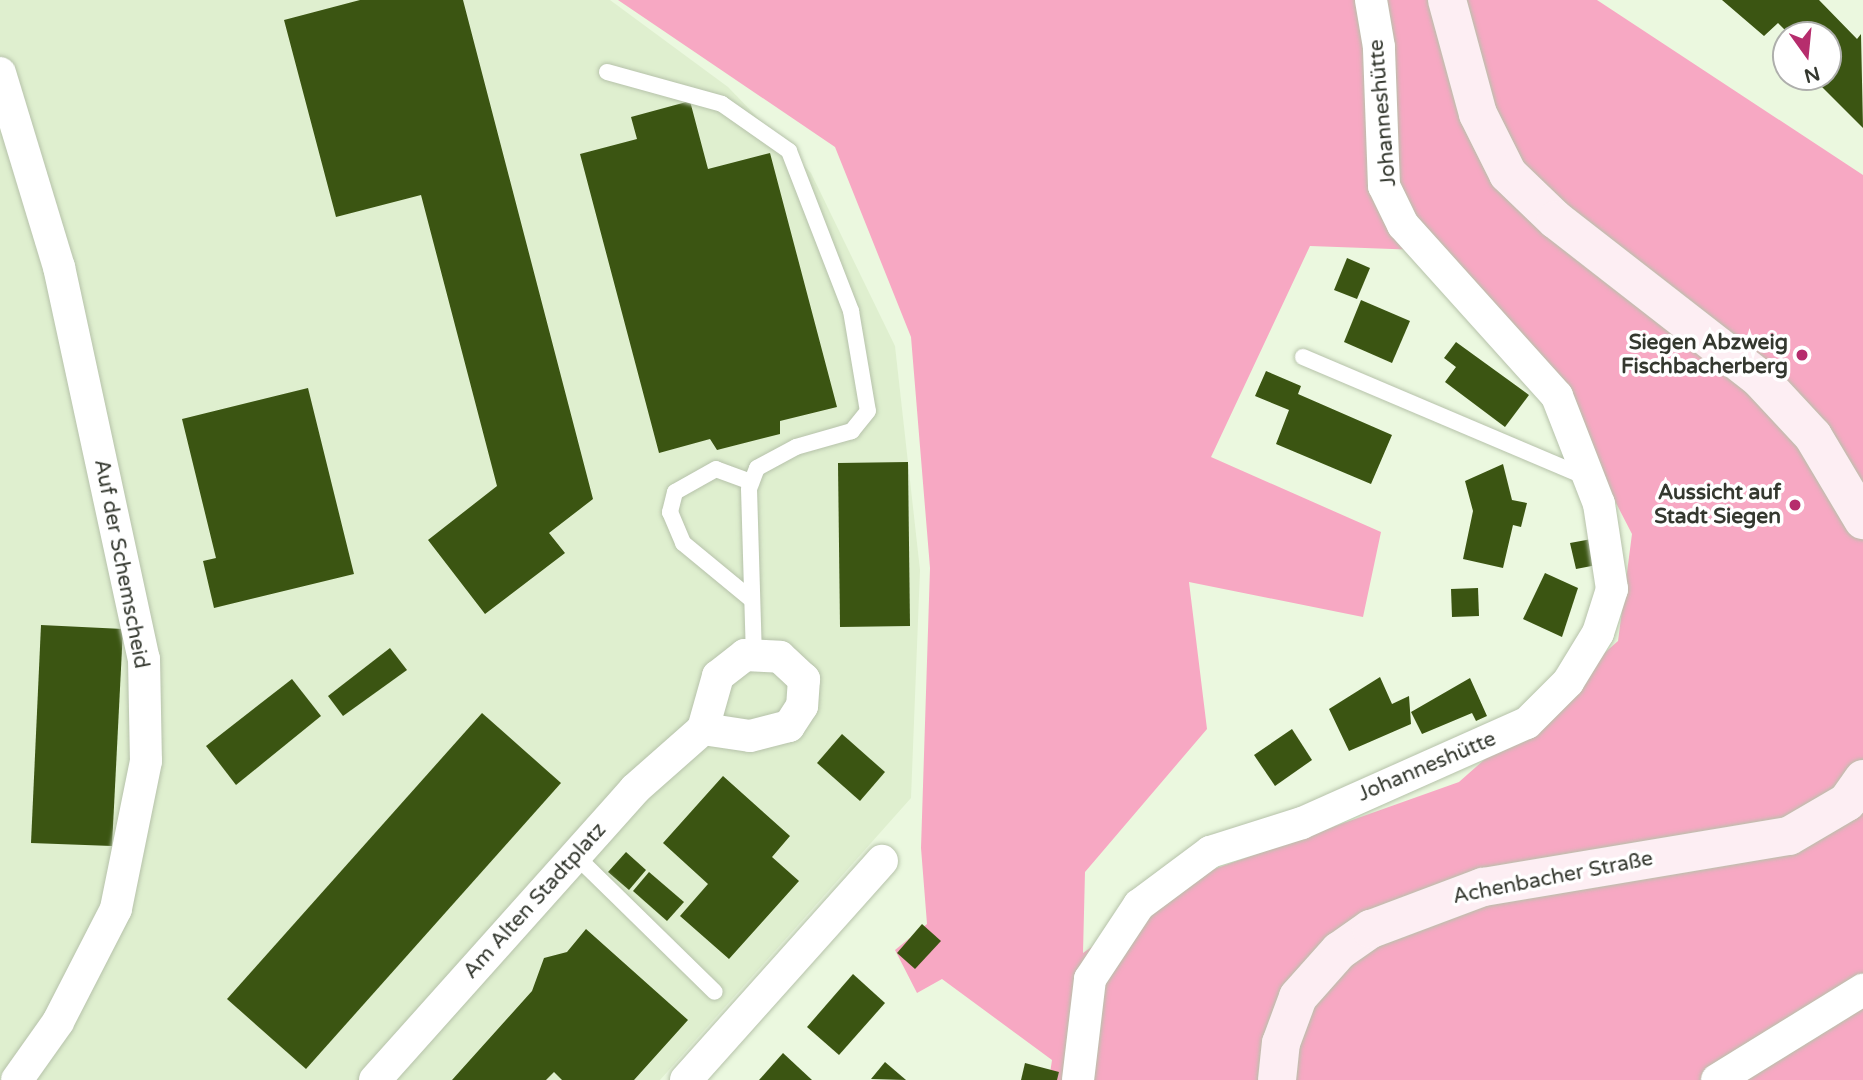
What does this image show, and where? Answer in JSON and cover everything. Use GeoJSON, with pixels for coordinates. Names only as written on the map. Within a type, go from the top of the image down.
{"type":"FeatureCollection","features":[{"type":"Feature","properties":{"kind":"main road"},"geometry":{"type":"LineString","coordinates":[[1447,0],[1478,114],[1508,174],[1556,220],[1759,379],[1813,436],[1863,520]]}},
{"type":"Feature","properties":{"kind":"main road","name":"Achenbacher Straße"},"geometry":{"type":"LineString","coordinates":[[1277,1080],[1281,1043],[1298,997],[1339,951],[1371,929],[1483,887],[1789,836],[1847,802],[1863,779]]}},
{"type":"Feature","properties":{"kind":"street","name":"Johanneshütte"},"geometry":{"type":"LineString","coordinates":[[1079,1075],[1090,979],[1139,905],[1210,852],[1302,823],[1390,779],[1463,755],[1527,723],[1568,682],[1598,633],[1612,589],[1610,552],[1589,478],[1557,396],[1403,225],[1384,186],[1371,0]]}},
{"type":"Feature","properties":{"kind":"street","name":"Auf der Schemscheid"},"geometry":{"type":"LineString","coordinates":[[0,73],[59,267],[141,645],[146,761],[116,909],[58,1022],[17,1080]]}},
{"type":"Feature","properties":{"kind":"street"},"geometry":{"type":"LineString","coordinates":[[745,655],[780,657],[804,679],[802,706],[789,726],[750,736],[703,729],[718,676],[745,655]]}},
{"type":"Feature","properties":{"kind":"street","name":"Am Alten Stadtplatz"},"geometry":{"type":"LineString","coordinates":[[375,1080],[635,789],[703,729]]}},
{"type":"Feature","properties":{"kind":"street"},"geometry":{"type":"LineString","coordinates":[[686,1080],[882,861]]}},
{"type":"Feature","properties":{"kind":"street"},"geometry":{"type":"LineString","coordinates":[[1717,1080],[1863,990]]}},
{"type":"Feature","properties":{"kind":"lane"},"geometry":{"type":"LineString","coordinates":[[607,72],[722,104],[789,151],[819,215],[851,311],[868,411],[852,431],[796,447],[757,468],[751,482],[754,655]]}},
{"type":"Feature","properties":{"kind":"lane"},"geometry":{"type":"LineString","coordinates":[[1303,357],[1589,478]]}},
{"type":"Feature","properties":{"kind":"lane"},"geometry":{"type":"LineString","coordinates":[[751,482],[716,469],[675,492],[670,512],[683,543],[751,599]]}},
{"type":"Feature","properties":{"kind":"lane"},"geometry":{"type":"LineString","coordinates":[[576,856],[715,992]]}},
{"type":"Feature","properties":{"kind":"shaded area"},"geometry":{"type":"Polygon","coordinates":[[[0,0],[610,0],[728,87],[811,173],[895,346],[920,570],[911,798],[660,1080],[0,1080],[0,0]]]}},
{"type":"Feature","properties":{"kind":"shaded area"},"geometry":{"type":"Polygon","coordinates":[[[618,0],[1597,0],[1863,175],[1863,1080],[1049,1080],[1052,1060],[942,979],[917,993],[895,950],[927,924],[921,848],[930,568],[911,337],[835,147],[618,0]],[[1310,246],[1211,457],[1381,532],[1363,617],[1189,582],[1207,729],[1085,872],[1083,953],[1189,878],[1459,782],[1618,641],[1632,534],[1549,373],[1447,251],[1310,246]]]}},
{"type":"Feature","properties":{"kind":"building"},"geometry":{"type":"Polygon","coordinates":[[[360,0],[463,0],[593,499],[549,533],[565,553],[485,614],[428,540],[497,486],[421,195],[336,217],[284,20],[360,0]]]}},
{"type":"Feature","properties":{"kind":"building"},"geometry":{"type":"Polygon","coordinates":[[[1722,0],[1819,0],[1839,21],[1772,21],[1772,29],[1764,36],[1722,0]]]}},
{"type":"Feature","properties":{"kind":"building"},"geometry":{"type":"Polygon","coordinates":[[[1842,24],[1857,39],[1861,34],[1863,128],[1826,91],[1842,91],[1842,24]]]}},
{"type":"Feature","properties":{"kind":"building"},"geometry":{"type":"Polygon","coordinates":[[[690,101],[708,169],[770,153],[837,407],[780,421],[780,434],[717,450],[710,439],[659,453],[580,154],[637,139],[631,117],[690,101]]]}},
{"type":"Feature","properties":{"kind":"building"},"geometry":{"type":"Polygon","coordinates":[[[1347,258],[1370,268],[1357,299],[1334,290],[1347,258]]]}},
{"type":"Feature","properties":{"kind":"building"},"geometry":{"type":"Polygon","coordinates":[[[1361,300],[1410,321],[1392,363],[1344,342],[1361,300]]]}},
{"type":"Feature","properties":{"kind":"building"},"geometry":{"type":"Polygon","coordinates":[[[1456,342],[1529,395],[1505,427],[1445,382],[1456,367],[1444,358],[1456,342]]]}},
{"type":"Feature","properties":{"kind":"building"},"geometry":{"type":"Polygon","coordinates":[[[1266,371],[1301,386],[1298,394],[1392,435],[1371,484],[1276,444],[1289,410],[1255,396],[1266,371]]]}},
{"type":"Feature","properties":{"kind":"building"},"geometry":{"type":"Polygon","coordinates":[[[308,388],[354,574],[214,608],[203,561],[216,558],[182,419],[308,388]]]}},
{"type":"Feature","properties":{"kind":"building"},"geometry":{"type":"Polygon","coordinates":[[[908,462],[910,626],[840,627],[838,463],[908,462]]]}},
{"type":"Feature","properties":{"kind":"building"},"geometry":{"type":"Polygon","coordinates":[[[1503,464],[1512,500],[1527,503],[1521,527],[1513,525],[1503,568],[1463,559],[1473,511],[1465,481],[1503,464]]]}},
{"type":"Feature","properties":{"kind":"building"},"geometry":{"type":"Polygon","coordinates":[[[1597,538],[1602,564],[1576,569],[1570,543],[1597,538]]]}},
{"type":"Feature","properties":{"kind":"building"},"geometry":{"type":"Polygon","coordinates":[[[1545,573],[1578,588],[1562,637],[1523,619],[1545,573]]]}},
{"type":"Feature","properties":{"kind":"building"},"geometry":{"type":"Polygon","coordinates":[[[1478,588],[1479,616],[1452,617],[1451,589],[1478,588]]]}},
{"type":"Feature","properties":{"kind":"building"},"geometry":{"type":"Polygon","coordinates":[[[41,625],[123,629],[112,846],[31,843],[41,625]]]}},
{"type":"Feature","properties":{"kind":"building"},"geometry":{"type":"Polygon","coordinates":[[[390,648],[407,670],[343,716],[328,696],[390,648]]]}},
{"type":"Feature","properties":{"kind":"building"},"geometry":{"type":"Polygon","coordinates":[[[1380,677],[1392,704],[1409,696],[1411,724],[1349,751],[1329,709],[1380,677]]]}},
{"type":"Feature","properties":{"kind":"building"},"geometry":{"type":"Polygon","coordinates":[[[1470,678],[1487,716],[1476,721],[1472,713],[1422,734],[1411,712],[1470,678]]]}},
{"type":"Feature","properties":{"kind":"building"},"geometry":{"type":"Polygon","coordinates":[[[292,679],[321,716],[236,785],[206,746],[292,679]]]}},
{"type":"Feature","properties":{"kind":"building"},"geometry":{"type":"Polygon","coordinates":[[[482,713],[561,783],[306,1069],[227,999],[482,713]]]}},
{"type":"Feature","properties":{"kind":"building"},"geometry":{"type":"Polygon","coordinates":[[[1292,729],[1312,760],[1275,786],[1254,755],[1292,729]]]}},
{"type":"Feature","properties":{"kind":"building"},"geometry":{"type":"Polygon","coordinates":[[[842,734],[885,772],[860,801],[817,763],[842,734]]]}},
{"type":"Feature","properties":{"kind":"building"},"geometry":{"type":"Polygon","coordinates":[[[723,776],[790,836],[772,857],[799,881],[729,959],[680,916],[708,884],[663,843],[723,776]]]}},
{"type":"Feature","properties":{"kind":"building"},"geometry":{"type":"Polygon","coordinates":[[[626,852],[646,870],[629,890],[608,872],[626,852]]]}},
{"type":"Feature","properties":{"kind":"building"},"geometry":{"type":"Polygon","coordinates":[[[649,872],[684,902],[667,921],[633,891],[649,872]]]}},
{"type":"Feature","properties":{"kind":"building"},"geometry":{"type":"Polygon","coordinates":[[[922,924],[941,941],[915,969],[897,953],[922,924]]]}},
{"type":"Feature","properties":{"kind":"building"},"geometry":{"type":"Polygon","coordinates":[[[586,929],[688,1020],[634,1080],[562,1080],[554,1072],[546,1080],[452,1080],[532,991],[544,958],[567,952],[586,929]]]}},
{"type":"Feature","properties":{"kind":"building"},"geometry":{"type":"Polygon","coordinates":[[[853,974],[885,1003],[839,1055],[807,1027],[853,974]]]}},
{"type":"Feature","properties":{"kind":"building"},"geometry":{"type":"Polygon","coordinates":[[[783,1053],[812,1080],[759,1080],[783,1053]]]}},
{"type":"Feature","properties":{"kind":"building"},"geometry":{"type":"Polygon","coordinates":[[[885,1062],[906,1080],[871,1079],[885,1062]]]}},
{"type":"Feature","properties":{"kind":"building"},"geometry":{"type":"Polygon","coordinates":[[[1025,1063],[1059,1072],[1057,1080],[1021,1080],[1025,1063]]]}},
{"type":"Feature","properties":{"kind":"place","name":"Siegen Abzweig Fischbacherberg"},"geometry":{"type":"Point","coordinates":[1802,355]}},
{"type":"Feature","properties":{"kind":"place","name":"Aussicht auf Stadt Siegen"},"geometry":{"type":"Point","coordinates":[1795,505]}}]}
